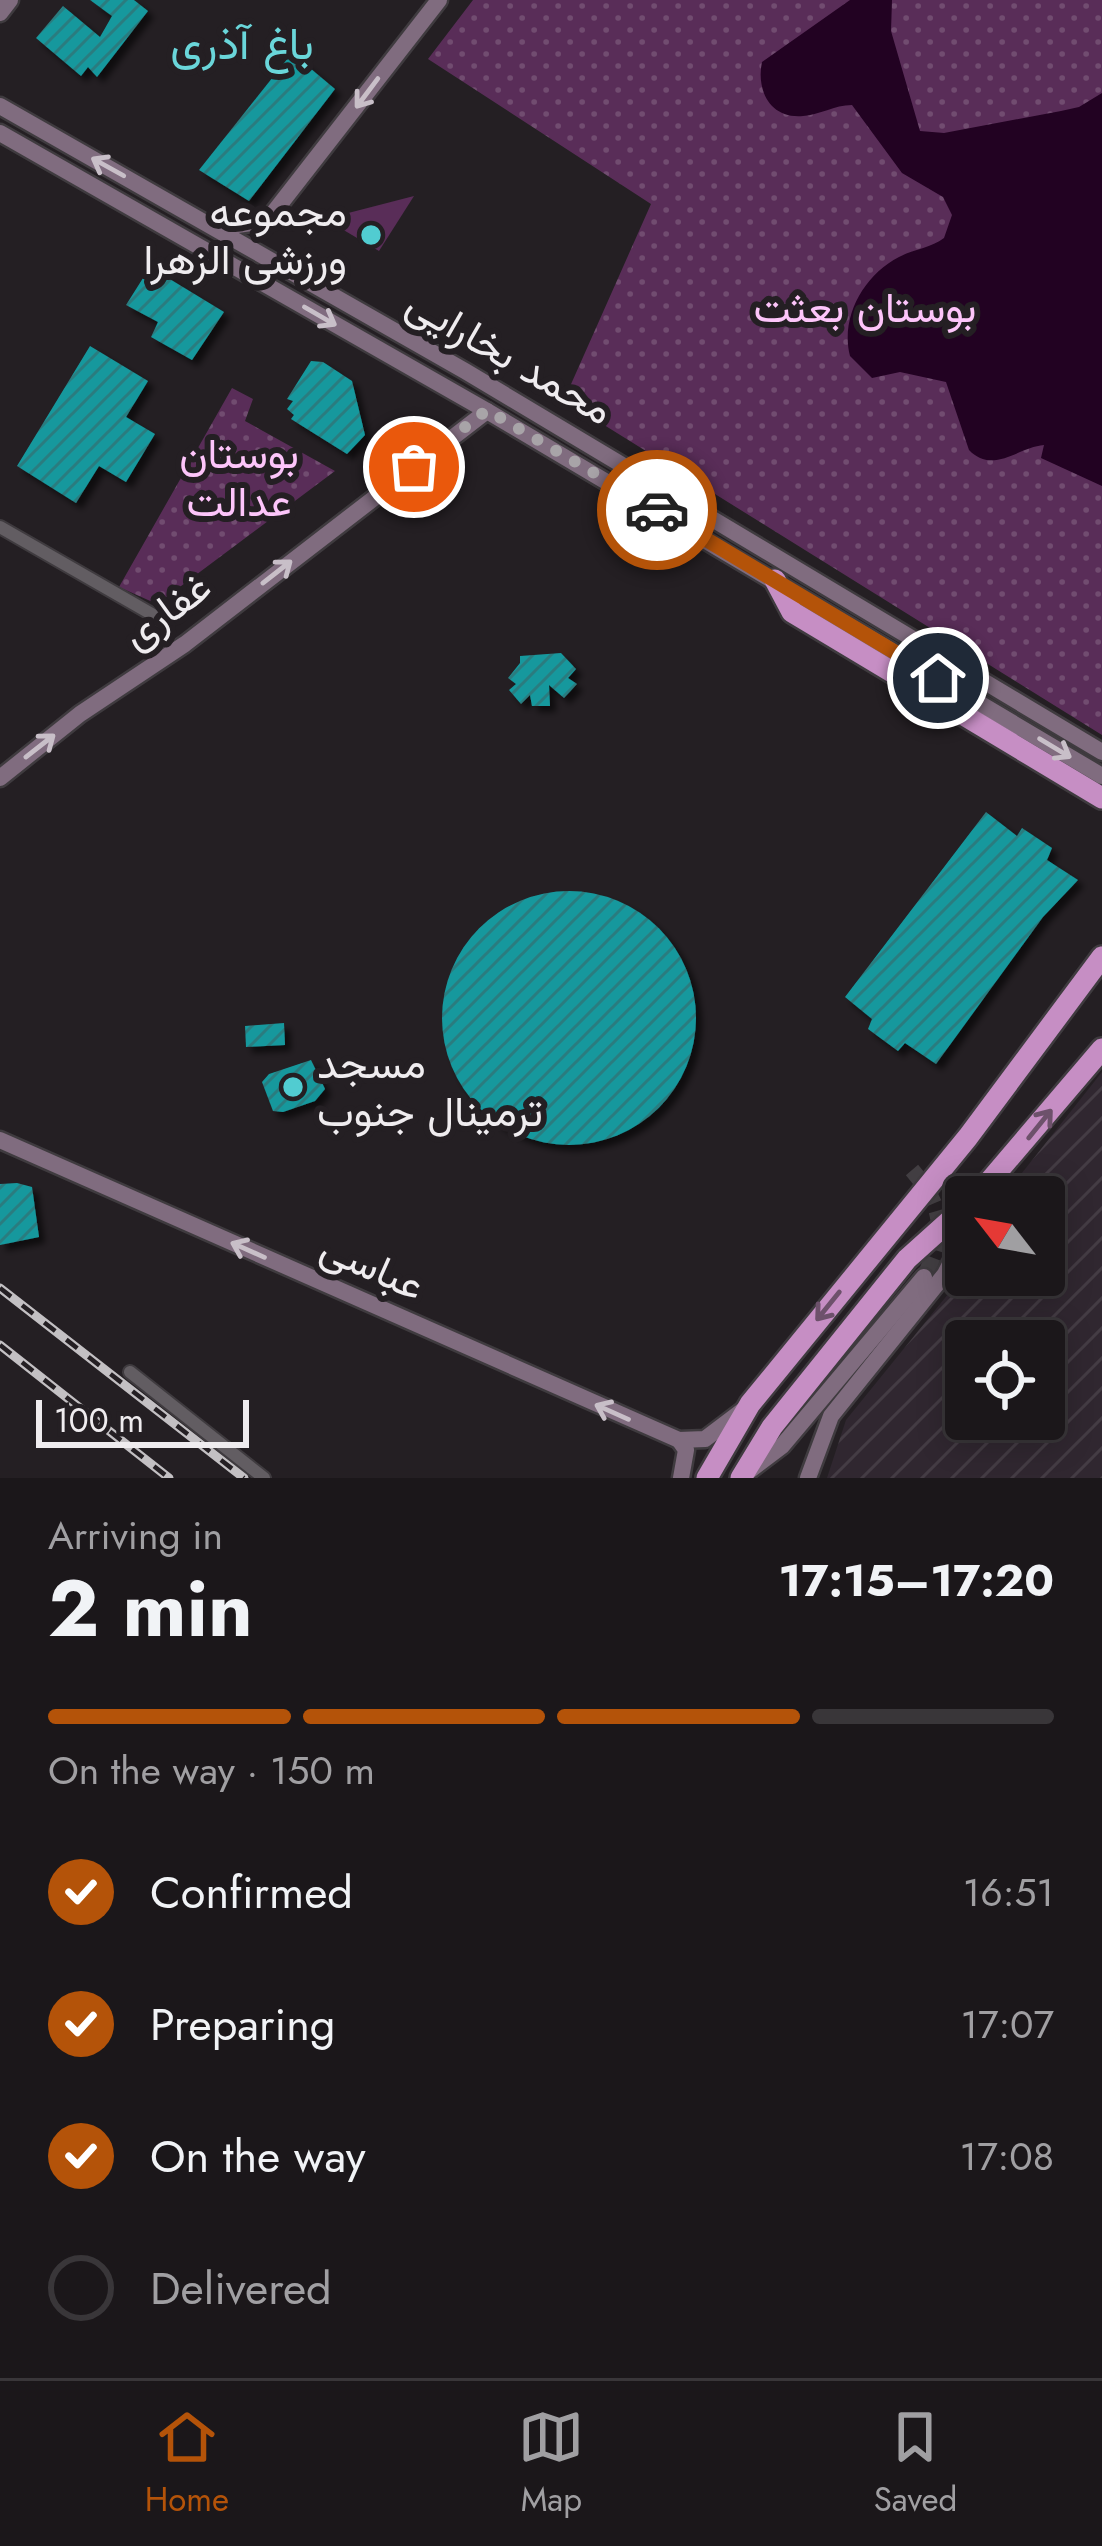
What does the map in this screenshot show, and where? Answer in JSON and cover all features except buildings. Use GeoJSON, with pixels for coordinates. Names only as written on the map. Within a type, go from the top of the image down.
{"type":"FeatureCollection","features":[{"type":"Feature","properties":{"kind":"highway"},"geometry":{"type":"LineString","coordinates":[[775,580],[792,612],[1102,798]]}},
{"type":"Feature","properties":{"kind":"highway"},"geometry":{"type":"LineString","coordinates":[[707,1478],[750,1404],[968,1137],[1102,957]]}},
{"type":"Feature","properties":{"kind":"highway"},"geometry":{"type":"LineString","coordinates":[[997,1176],[1102,1049]]}},
{"type":"Feature","properties":{"kind":"highway"},"geometry":{"type":"LineString","coordinates":[[742,1476],[772,1427],[907,1259],[945,1225]]}},
{"type":"Feature","properties":{"kind":"main road"},"geometry":{"type":"LineString","coordinates":[[0,13],[10,0]]}},
{"type":"Feature","properties":{"kind":"main road"},"geometry":{"type":"LineString","coordinates":[[205,221],[237,225],[267,221],[439,0]]}},
{"type":"Feature","properties":{"kind":"main road","name":"محمد بخارایی"},"geometry":{"type":"LineString","coordinates":[[0,106],[479,379],[1102,752]]}},
{"type":"Feature","properties":{"kind":"main road","name":"محمد بخارایی"},"geometry":{"type":"LineString","coordinates":[[0,133],[487,410],[1102,776]]}},
{"type":"Feature","properties":{"kind":"main road"},"geometry":{"type":"LineString","coordinates":[[479,379],[487,410]]}},
{"type":"Feature","properties":{"kind":"main road","name":"غفاری"},"geometry":{"type":"LineString","coordinates":[[0,778],[80,714],[185,644],[487,410]]}},
{"type":"Feature","properties":{"kind":"main road","name":"عباسی"},"geometry":{"type":"LineString","coordinates":[[0,1140],[679,1440]]}},
{"type":"Feature","properties":{"kind":"main road"},"geometry":{"type":"LineString","coordinates":[[808,1478],[831,1416],[945,1274]]}},
{"type":"Feature","properties":{"kind":"main road"},"geometry":{"type":"LineString","coordinates":[[742,1476],[782,1446],[925,1277]]}},
{"type":"Feature","properties":{"kind":"main road"},"geometry":{"type":"LineString","coordinates":[[679,1440],[705,1438],[750,1404]]}},
{"type":"Feature","properties":{"kind":"main road"},"geometry":{"type":"LineString","coordinates":[[679,1440],[686,1450],[681,1478]]}},
{"type":"Feature","properties":{"kind":"street"},"geometry":{"type":"LineString","coordinates":[[0,527],[162,620]]}},
{"type":"Feature","properties":{"kind":"street"},"geometry":{"type":"LineString","coordinates":[[130,1372],[264,1478]]}},
{"type":"Feature","properties":{"kind":"shaded area"},"geometry":{"type":"Polygon","coordinates":[[[850,0],[892,0],[891,31],[920,131],[944,133],[1061,111],[1102,93],[1102,486],[1041,458],[1044,445],[996,460],[978,457],[969,450],[946,382],[900,372],[872,378],[850,356],[852,312],[865,286],[899,257],[944,238],[952,215],[943,197],[902,173],[852,105],[792,116],[768,101],[761,83],[762,62],[850,0]]]}},
{"type":"Feature","properties":{"kind":"shaded area"},"geometry":{"type":"Polygon","coordinates":[[[1102,1072],[1102,1478],[827,1478],[846,1420],[947,1296],[1065,1296],[1065,1176],[1020,1176],[1102,1072]]]}},
{"type":"Feature","properties":{"kind":"green space","name":"بوستان بعثت"},"geometry":{"type":"Polygon","coordinates":[[[473,0],[1102,0],[1102,735],[564,400],[651,204],[428,59],[473,0]]]}},
{"type":"Feature","properties":{"kind":"green space","name":"مجموعه ورزشی الزهرا"},"geometry":{"type":"Polygon","coordinates":[[[414,196],[379,251],[325,219],[414,196]]]}},
{"type":"Feature","properties":{"kind":"green space","name":"بوستان عدالت"},"geometry":{"type":"Polygon","coordinates":[[[232,388],[253,399],[245,421],[335,471],[157,604],[119,587],[232,388]]]}},
{"type":"Feature","properties":{"kind":"tunnel"},"geometry":{"type":"LineString","coordinates":[[912,1170],[931,1196],[939,1221],[936,1247],[924,1277]]}},
{"type":"Feature","properties":{"kind":"railway"},"geometry":{"type":"LineString","coordinates":[[0,1288],[244,1478]]}},
{"type":"Feature","properties":{"kind":"railway"},"geometry":{"type":"LineString","coordinates":[[0,1345],[169,1478]]}},
{"type":"Feature","properties":{"kind":"way so far"},"geometry":{"type":"LineString","coordinates":[[414,467],[487,410],[657,510]]}},
{"type":"Feature","properties":{"kind":"place","name":"مجموعه ورزشی الزهرا"},"geometry":{"type":"Point","coordinates":[371,235]}},
{"type":"Feature","properties":{"kind":"place","name":"مسجد ترمینال جنوب"},"geometry":{"type":"Point","coordinates":[293,1087]}},
{"type":"Feature","properties":{"kind":"district","name":"باغ آذری"},"geometry":{"type":"Point","coordinates":[242,43]}},
{"type":"Feature","properties":{"kind":"route"},"geometry":{"type":"LineString","coordinates":[[657,510],[938,678]]}}]}
